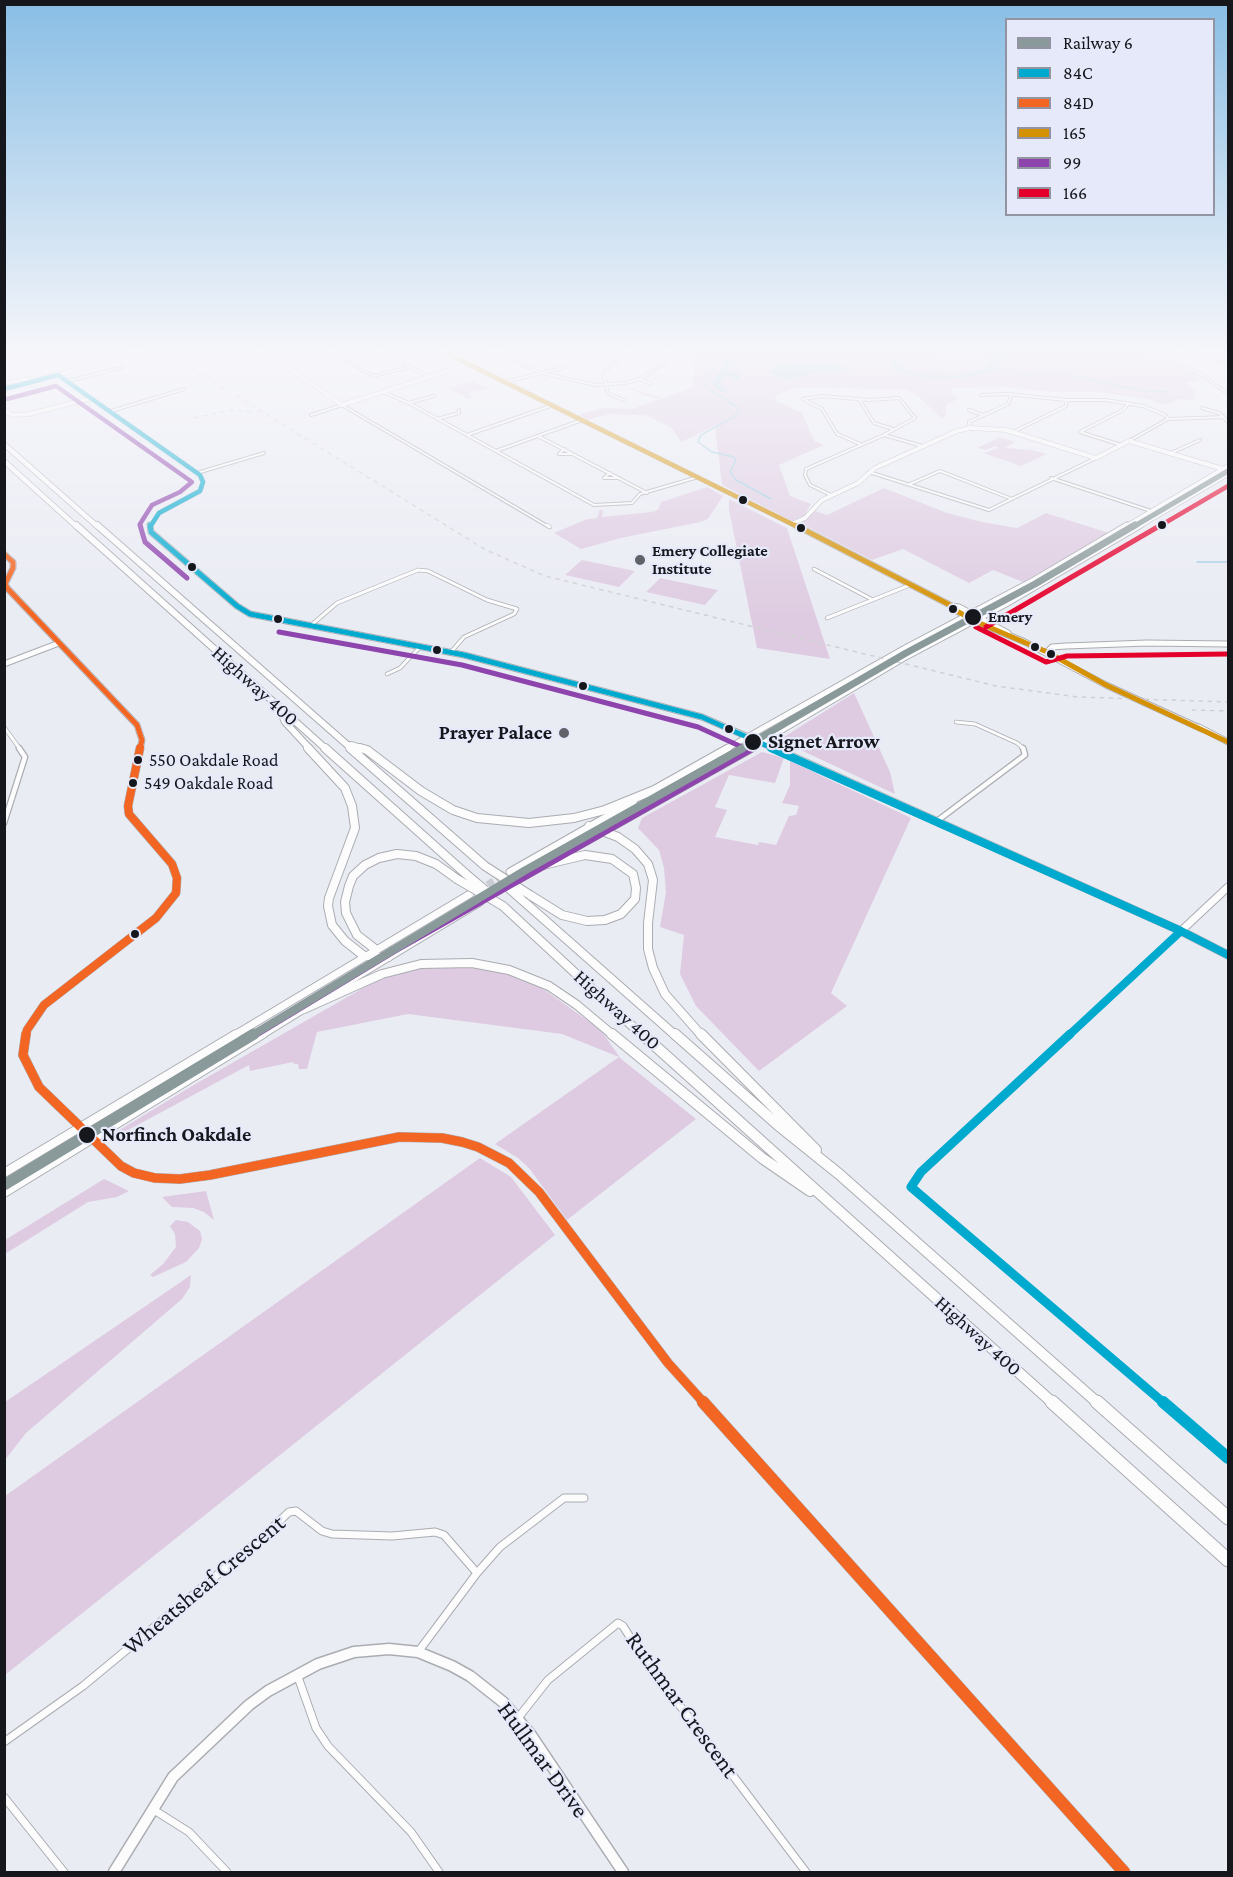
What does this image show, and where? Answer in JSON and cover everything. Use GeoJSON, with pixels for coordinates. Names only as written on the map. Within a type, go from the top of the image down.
{"type":"FeatureCollection","features":[{"type":"Feature","properties":{"kind":"highway","name":"Highway 400"},"geometry":{"type":"LineString","coordinates":[[4,444],[485,866],[526,897],[778,1125],[839,1174],[1228,1518]]}},
{"type":"Feature","properties":{"kind":"highway","name":"Highway 400"},"geometry":{"type":"LineString","coordinates":[[4,461],[503,906],[616,1011],[1228,1560]]}},
{"type":"Feature","properties":{"kind":"highway"},"geometry":{"type":"LineString","coordinates":[[279,708],[285,722],[345,788],[352,806],[353,836],[328,906],[337,932],[364,956],[388,957]]}},
{"type":"Feature","properties":{"kind":"highway"},"geometry":{"type":"LineString","coordinates":[[348,744],[368,750],[421,791],[453,810],[477,818],[529,823],[574,818],[605,810],[652,791]]}},
{"type":"Feature","properties":{"kind":"highway"},"geometry":{"type":"LineString","coordinates":[[589,826],[618,837],[635,849],[648,864],[651,872],[652,894],[648,923],[648,949],[653,968],[665,994],[705,1038],[839,1174]]}},
{"type":"Feature","properties":{"kind":"highway"},"geometry":{"type":"LineString","coordinates":[[375,949],[357,935],[350,925],[345,902],[353,876],[365,865],[379,858],[397,854],[416,856],[436,864],[503,906]]}},
{"type":"Feature","properties":{"kind":"highway"},"geometry":{"type":"LineString","coordinates":[[526,897],[562,915],[587,921],[605,920],[621,914],[635,899],[636,888],[633,874],[612,859],[585,855],[543,865]]}},
{"type":"Feature","properties":{"kind":"highway"},"geometry":{"type":"LineString","coordinates":[[303,1009],[382,974],[421,964],[472,963],[509,970],[549,986],[577,1005],[762,1158],[837,1209]]}},
{"type":"Feature","properties":{"kind":"street"},"geometry":{"type":"LineString","coordinates":[[152,441],[203,479],[202,488],[192,497],[154,517],[150,524],[153,536],[244,611],[262,618],[452,652],[702,717],[1181,931],[1228,955]]}},
{"type":"Feature","properties":{"kind":"street"},"geometry":{"type":"LineString","coordinates":[[403,441],[550,527]]}},
{"type":"Feature","properties":{"kind":"street"},"geometry":{"type":"LineString","coordinates":[[476,441],[594,505],[631,503],[638,496],[698,477]]}},
{"type":"Feature","properties":{"kind":"street"},"geometry":{"type":"LineString","coordinates":[[496,451],[525,441]]}},
{"type":"Feature","properties":{"kind":"street"},"geometry":{"type":"LineString","coordinates":[[547,441],[647,493]]}},
{"type":"Feature","properties":{"kind":"street"},"geometry":{"type":"LineString","coordinates":[[624,441],[792,524],[952,606],[953,609],[978,619],[999,632],[1009,634],[1048,652],[1228,742]]}},
{"type":"Feature","properties":{"kind":"street"},"geometry":{"type":"LineString","coordinates":[[852,441],[860,444]]}},
{"type":"Feature","properties":{"kind":"street"},"geometry":{"type":"LineString","coordinates":[[831,495],[810,485],[805,475],[806,469],[869,441]]}},
{"type":"Feature","properties":{"kind":"street"},"geometry":{"type":"LineString","coordinates":[[903,441],[922,446]]}},
{"type":"Feature","properties":{"kind":"street"},"geometry":{"type":"LineString","coordinates":[[792,524],[805,518],[817,504],[831,495],[858,483],[869,472],[935,441]]}},
{"type":"Feature","properties":{"kind":"street"},"geometry":{"type":"LineString","coordinates":[[1040,441],[1096,458]]}},
{"type":"Feature","properties":{"kind":"street"},"geometry":{"type":"LineString","coordinates":[[1107,441],[1121,445]]}},
{"type":"Feature","properties":{"kind":"street"},"geometry":{"type":"LineString","coordinates":[[869,472],[986,510],[993,509],[1129,441],[1227,470]]}},
{"type":"Feature","properties":{"kind":"street"},"geometry":{"type":"LineString","coordinates":[[1171,453],[1199,441]]}},
{"type":"Feature","properties":{"kind":"street"},"geometry":{"type":"LineString","coordinates":[[564,449],[559,454],[573,454]]}},
{"type":"Feature","properties":{"kind":"street"},"geometry":{"type":"LineString","coordinates":[[197,473],[264,453]]}},
{"type":"Feature","properties":{"kind":"street"},"geometry":{"type":"LineString","coordinates":[[510,872],[968,614],[1032,582],[1152,511],[1227,470]]}},
{"type":"Feature","properties":{"kind":"street"},"geometry":{"type":"LineString","coordinates":[[517,880],[762,744],[903,658],[978,619],[1160,514],[1227,470]]}},
{"type":"Feature","properties":{"kind":"street"},"geometry":{"type":"LineString","coordinates":[[910,484],[940,471],[1012,499]]}},
{"type":"Feature","properties":{"kind":"street"},"geometry":{"type":"LineString","coordinates":[[610,473],[604,478],[619,478]]}},
{"type":"Feature","properties":{"kind":"street"},"geometry":{"type":"LineString","coordinates":[[1051,478],[1160,514]]}},
{"type":"Feature","properties":{"kind":"street"},"geometry":{"type":"LineString","coordinates":[[4,554],[13,562],[13,568],[5,584],[8,593],[59,643],[134,723],[141,735],[129,814],[172,864],[177,878],[176,893],[156,918],[44,1005],[27,1030],[23,1055],[39,1087],[121,1166],[134,1173],[155,1178],[180,1179],[210,1175],[383,1138],[406,1136],[442,1138],[462,1142],[478,1147],[509,1163],[539,1192],[668,1363],[1124,1872]]}},
{"type":"Feature","properties":{"kind":"street"},"geometry":{"type":"LineString","coordinates":[[814,569],[873,600]]}},
{"type":"Feature","properties":{"kind":"street"},"geometry":{"type":"LineString","coordinates":[[309,627],[337,603],[418,570],[428,571],[487,600],[518,609],[514,614],[464,637],[452,652]]}},
{"type":"Feature","properties":{"kind":"street"},"geometry":{"type":"LineString","coordinates":[[827,618],[910,585]]}},
{"type":"Feature","properties":{"kind":"street"},"geometry":{"type":"LineString","coordinates":[[4,664],[59,643]]}},
{"type":"Feature","properties":{"kind":"street"},"geometry":{"type":"LineString","coordinates":[[1048,652],[1055,651],[1057,647],[1147,643],[1228,644]]}},
{"type":"Feature","properties":{"kind":"street"},"geometry":{"type":"LineString","coordinates":[[387,674],[400,668],[420,647]]}},
{"type":"Feature","properties":{"kind":"street"},"geometry":{"type":"LineString","coordinates":[[937,821],[1025,755],[1024,749],[1017,743],[975,724],[956,722]]}},
{"type":"Feature","properties":{"kind":"street"},"geometry":{"type":"LineString","coordinates":[[4,727],[25,757],[4,823]]}},
{"type":"Feature","properties":{"kind":"street"},"geometry":{"type":"LineString","coordinates":[[1228,887],[921,1172],[911,1187],[1228,1458]]}},
{"type":"Feature","properties":{"kind":"street"},"geometry":{"type":"LineString","coordinates":[[4,1173],[470,894]]}},
{"type":"Feature","properties":{"kind":"street"},"geometry":{"type":"LineString","coordinates":[[4,1192],[480,902]]}},
{"type":"Feature","properties":{"kind":"street"},"geometry":{"type":"LineString","coordinates":[[418,1652],[477,1573],[513,1535],[564,1498],[584,1498]]}},
{"type":"Feature","properties":{"kind":"street","name":"Wheatsheaf Crescent"},"geometry":{"type":"LineString","coordinates":[[4,1742],[83,1686],[258,1541],[289,1512],[296,1511],[322,1531],[332,1534],[392,1536],[435,1532],[444,1535],[477,1573]]}},
{"type":"Feature","properties":{"kind":"street","name":"Ruthmar Crescent"},"geometry":{"type":"LineString","coordinates":[[518,1718],[548,1680],[618,1623],[623,1626],[640,1653],[806,1872]]}},
{"type":"Feature","properties":{"kind":"street","name":"Hullmar Drive"},"geometry":{"type":"LineString","coordinates":[[114,1872],[154,1810],[164,1790],[198,1751],[256,1700],[297,1674],[318,1664],[354,1652],[389,1649],[418,1652],[470,1676],[493,1693],[518,1718],[623,1872]]}},
{"type":"Feature","properties":{"kind":"street"},"geometry":{"type":"LineString","coordinates":[[297,1674],[316,1728],[328,1746],[411,1832],[440,1872]]}},
{"type":"Feature","properties":{"kind":"street"},"geometry":{"type":"LineString","coordinates":[[4,1797],[64,1872]]}},
{"type":"Feature","properties":{"kind":"street"},"geometry":{"type":"LineString","coordinates":[[154,1810],[189,1832],[227,1872]]}},
{"type":"Feature","properties":{"kind":"shaded area"},"geometry":{"type":"Polygon","coordinates":[[[717,441],[814,441],[824,445],[779,465],[790,496],[811,504],[804,516],[792,521],[722,485],[717,441]]]}},
{"type":"Feature","properties":{"kind":"shaded area"},"geometry":{"type":"Polygon","coordinates":[[[992,441],[1011,441],[1015,442],[1005,448],[1032,450],[1047,454],[1021,466],[983,453],[999,448],[995,446],[986,450],[977,448],[992,441]]]}},
{"type":"Feature","properties":{"kind":"shaded area"},"geometry":{"type":"Polygon","coordinates":[[[707,487],[723,496],[708,519],[700,522],[621,538],[581,549],[554,533],[587,519],[597,518],[600,509],[603,511],[602,517],[651,512],[658,510],[661,502],[707,487]]]}},
{"type":"Feature","properties":{"kind":"shaded area"},"geometry":{"type":"Polygon","coordinates":[[[884,488],[947,513],[982,522],[1017,528],[1046,513],[1109,533],[1023,582],[993,570],[969,583],[903,549],[872,560],[800,523],[816,511],[827,515],[884,488]]]}},
{"type":"Feature","properties":{"kind":"shaded area"},"geometry":{"type":"Polygon","coordinates":[[[729,499],[787,528],[830,659],[757,648],[729,510],[729,499]]]}},
{"type":"Feature","properties":{"kind":"shaded area"},"geometry":{"type":"Polygon","coordinates":[[[582,560],[635,571],[619,587],[565,575],[582,560]]]}},
{"type":"Feature","properties":{"kind":"shaded area"},"geometry":{"type":"Polygon","coordinates":[[[660,578],[718,590],[705,605],[646,592],[660,578]]]}},
{"type":"Feature","properties":{"kind":"shaded area"},"geometry":{"type":"Polygon","coordinates":[[[854,693],[890,772],[895,794],[779,740],[854,693]]]}},
{"type":"Feature","properties":{"kind":"shaded area"},"geometry":{"type":"Polygon","coordinates":[[[762,752],[784,758],[775,783],[729,775],[715,807],[727,810],[715,837],[758,845],[759,842],[776,845],[789,816],[796,815],[799,806],[782,803],[790,785],[790,761],[911,818],[831,993],[847,1006],[759,1071],[696,1006],[680,974],[684,935],[660,927],[666,892],[664,868],[659,850],[638,828],[642,818],[762,752]]]}},
{"type":"Feature","properties":{"kind":"shaded area"},"geometry":{"type":"Polygon","coordinates":[[[432,965],[470,965],[494,969],[539,986],[601,1030],[620,1058],[696,1119],[567,1220],[529,1168],[518,1158],[495,1144],[619,1057],[562,1034],[408,1014],[317,1032],[307,1069],[299,1069],[298,1064],[293,1062],[250,1071],[249,1065],[117,1136],[116,1132],[192,1086],[370,984],[400,972],[432,965]]]}},
{"type":"Feature","properties":{"kind":"shaded area"},"geometry":{"type":"Polygon","coordinates":[[[480,1158],[511,1177],[555,1235],[5,1675],[5,1496],[480,1158]]]}},
{"type":"Feature","properties":{"kind":"shaded area"},"geometry":{"type":"Polygon","coordinates":[[[104,1179],[129,1191],[117,1197],[88,1202],[5,1254],[5,1240],[104,1179]]]}},
{"type":"Feature","properties":{"kind":"shaded area"},"geometry":{"type":"Polygon","coordinates":[[[206,1191],[214,1220],[204,1212],[193,1208],[172,1207],[162,1197],[206,1191]]]}},
{"type":"Feature","properties":{"kind":"shaded area"},"geometry":{"type":"Polygon","coordinates":[[[176,1220],[188,1222],[200,1231],[202,1239],[199,1248],[186,1262],[153,1277],[150,1275],[163,1264],[176,1247],[175,1234],[170,1226],[176,1220]]]}},
{"type":"Feature","properties":{"kind":"shaded area"},"geometry":{"type":"Polygon","coordinates":[[[191,1275],[190,1287],[182,1299],[26,1433],[5,1460],[5,1402],[191,1275]]]}},
{"type":"Feature","properties":{"kind":"waterway"},"geometry":{"type":"LineString","coordinates":[[699,441],[712,452],[734,457],[736,460],[730,472],[736,480],[771,499]]}},
{"type":"Feature","properties":{"kind":"waterway"},"geometry":{"type":"LineString","coordinates":[[1197,562],[1228,562]]}},
{"type":"Feature","properties":{"kind":"tunnel"},"geometry":{"type":"LineString","coordinates":[[479,890],[505,874]]}},
{"type":"Feature","properties":{"kind":"tunnel"},"geometry":{"type":"LineString","coordinates":[[485,899],[511,884]]}},
{"type":"Feature","properties":{"kind":"railway"},"geometry":{"type":"LineString","coordinates":[[309,441],[486,550],[545,576],[996,686],[1078,697],[1228,702]]}},
{"type":"Feature","properties":{"kind":"railway"},"geometry":{"type":"LineString","coordinates":[[1192,710],[1228,711]]}},
{"type":"Feature","properties":{"kind":"rail line","name":"6"},"geometry":{"type":"LineString","coordinates":[[4,1185],[524,871],[707,769],[906,653],[1035,584],[1228,471]]}},
{"type":"Feature","properties":{"kind":"transit line","name":"99"},"geometry":{"type":"LineString","coordinates":[[133,441],[192,482],[180,492],[152,505],[140,524],[145,542],[187,578]]}},
{"type":"Feature","properties":{"kind":"transit line","name":"84C"},"geometry":{"type":"LineString","coordinates":[[151,441],[200,475],[203,482],[200,491],[159,513],[150,524],[151,532],[237,606],[250,614],[464,655],[702,717],[1181,931],[1228,955]]}},
{"type":"Feature","properties":{"kind":"transit line","name":"165"},"geometry":{"type":"LineString","coordinates":[[624,441],[795,525],[952,606],[953,609],[975,621],[1047,652],[1106,685],[1228,742]]}},
{"type":"Feature","properties":{"kind":"transit line","name":"166"},"geometry":{"type":"LineString","coordinates":[[986,627],[1228,486]]}},
{"type":"Feature","properties":{"kind":"transit line","name":"84D"},"geometry":{"type":"LineString","coordinates":[[4,554],[13,562],[13,568],[5,584],[8,589],[137,725],[142,740],[128,806],[129,814],[172,864],[177,878],[176,893],[156,918],[44,1005],[27,1030],[23,1055],[39,1087],[121,1166],[134,1173],[155,1178],[180,1179],[210,1175],[399,1137],[442,1138],[462,1142],[478,1147],[509,1163],[539,1192],[668,1363],[1124,1872]]}},
{"type":"Feature","properties":{"kind":"transit line","name":"166"},"geometry":{"type":"LineString","coordinates":[[976,627],[1046,662],[1067,656],[1228,654]]}},
{"type":"Feature","properties":{"kind":"transit line","name":"99"},"geometry":{"type":"LineString","coordinates":[[279,632],[462,665],[698,727],[744,748]]}},
{"type":"Feature","properties":{"kind":"transit line","name":"99"},"geometry":{"type":"LineString","coordinates":[[9,1182],[394,950],[753,747]]}},
{"type":"Feature","properties":{"kind":"transit line","name":"84C"},"geometry":{"type":"LineString","coordinates":[[1181,931],[921,1172],[911,1187],[1228,1458]]}},
{"type":"Feature","properties":{"kind":"place","name":"Emery Collegiate Institute"},"geometry":{"type":"Point","coordinates":[640,560]}},
{"type":"Feature","properties":{"kind":"place","name":"Emery"},"geometry":{"type":"Point","coordinates":[973,617]}},
{"type":"Feature","properties":{"kind":"place","name":"Prayer Palace"},"geometry":{"type":"Point","coordinates":[564,733]}},
{"type":"Feature","properties":{"kind":"place","name":"Signet Arrow"},"geometry":{"type":"Point","coordinates":[753,742]}},
{"type":"Feature","properties":{"kind":"place","name":"550 Oakdale Road"},"geometry":{"type":"Point","coordinates":[138,760]}},
{"type":"Feature","properties":{"kind":"place","name":"549 Oakdale Road"},"geometry":{"type":"Point","coordinates":[133,783]}},
{"type":"Feature","properties":{"kind":"place","name":"Norfinch Oakdale"},"geometry":{"type":"Point","coordinates":[87,1135]}}]}
